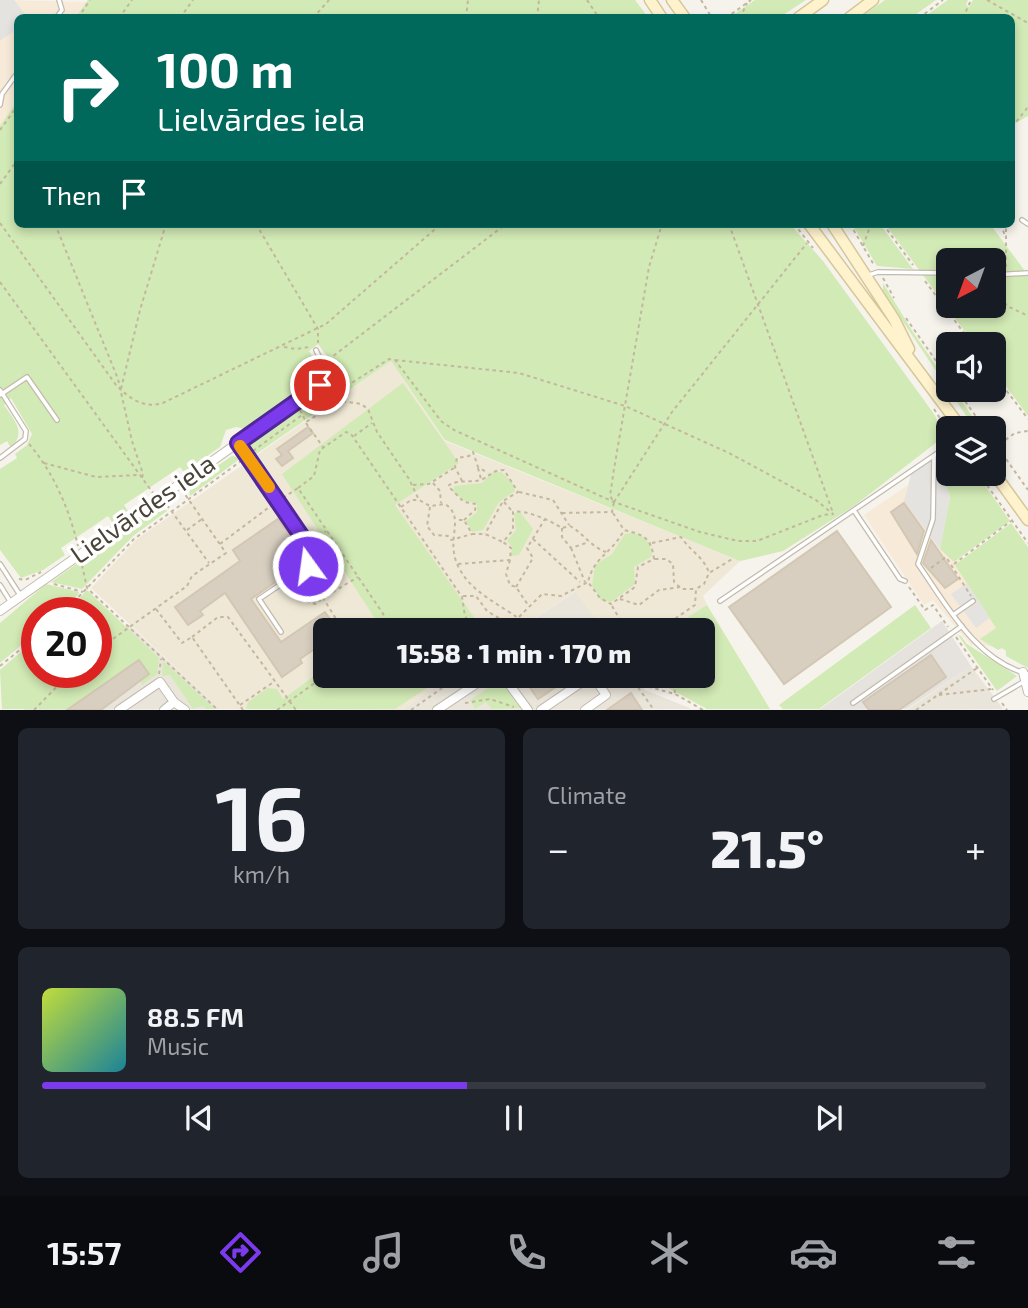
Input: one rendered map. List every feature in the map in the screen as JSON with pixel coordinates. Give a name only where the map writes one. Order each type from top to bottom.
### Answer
[{"type":"main road","points":[[803,14],[822,0]]},
{"type":"main road","points":[[854,14],[873,0]]},
{"type":"main road","points":[[812,228],[953,416]]},
{"type":"main road","points":[[835,228],[872,274],[916,364]]},
{"type":"main road","points":[[1004,486],[1028,520]]},
{"type":"street","name":"Lielvārdes iela","points":[[0,611],[320,385]]},
{"type":"street","points":[[1025,676],[1028,692]]},
{"type":"street","points":[[119,709],[160,682],[174,702],[185,709]]},
{"type":"street","points":[[438,709],[470,688]]},
{"type":"street","points":[[511,688],[524,709]]},
{"type":"street","points":[[541,709],[573,688]]},
{"type":"street","points":[[585,709],[606,695],[601,688]]},
{"type":"street","points":[[164,709],[174,702]]},
{"type":"lane","points":[[0,105],[1,92],[14,77]]},
{"type":"lane","points":[[1022,220],[1028,224]]},
{"type":"lane","points":[[872,274],[936,273]]},
{"type":"lane","points":[[1006,275],[1028,273]]},
{"type":"lane","points":[[316,350],[327,374],[320,385]]},
{"type":"lane","points":[[0,458],[24,439],[26,431],[1,393],[27,377],[57,420]]},
{"type":"lane","points":[[238,443],[307,544],[312,558],[308,566],[259,599],[281,632]]},
{"type":"lane","points":[[720,601],[934,456]]},
{"type":"lane","points":[[934,456],[933,519],[918,564],[962,626],[986,651],[1025,676],[996,697]]},
{"type":"lane","points":[[854,512],[900,579],[905,581]]},
{"type":"lane","points":[[0,564],[20,595]]},
{"type":"lane","points":[[0,585],[11,602]]},
{"type":"lane","points":[[953,614],[973,601]]},
{"type":"lane","points":[[853,703],[962,626]]},
{"type":"path","points":[[316,14],[328,0]]},
{"type":"path","points":[[732,14],[751,0]]},
{"type":"path","points":[[924,14],[943,0]]},
{"type":"path","points":[[987,0],[1012,14]]},
{"type":"path","points":[[742,14],[747,3]]},
{"type":"path","points":[[1015,123],[1028,107]]},
{"type":"path","points":[[0,130],[14,111]]},
{"type":"path","points":[[0,184],[14,165]]},
{"type":"path","points":[[0,223],[121,390],[139,403],[158,405],[318,328],[352,303],[436,228]]},
{"type":"path","points":[[57,228],[121,390],[132,441],[144,474],[141,477]]},
{"type":"path","points":[[121,390],[140,310],[165,228]]},
{"type":"path","points":[[258,228],[318,328],[320,336],[316,350],[283,346]]},
{"type":"path","points":[[324,363],[501,228]]},
{"type":"path","points":[[614,502],[610,496],[611,487],[649,267],[661,228]]},
{"type":"path","points":[[730,228],[839,522]]},
{"type":"path","points":[[797,228],[816,251]]},
{"type":"path","points":[[852,228],[863,247],[872,274],[897,304]]},
{"type":"path","points":[[863,247],[869,228]]},
{"type":"path","points":[[886,228],[963,332]]},
{"type":"path","points":[[1002,228],[1005,238]]},
{"type":"path","points":[[1005,248],[1006,228]]},
{"type":"path","points":[[654,559],[652,543],[646,535],[624,530],[612,512],[614,502],[664,423],[807,243]]},
{"type":"path","points":[[0,282],[141,477],[172,511],[209,564]]},
{"type":"path","points":[[1006,302],[1028,316]]},
{"type":"path","points":[[903,313],[936,361]]},
{"type":"path","points":[[306,396],[333,395],[389,359],[519,373],[625,406],[664,423],[729,453],[816,500],[834,514]]},
{"type":"path","points":[[395,360],[440,421],[454,430],[614,502],[700,532],[738,541],[757,541],[823,515],[834,514]]},
{"type":"path","points":[[1006,389],[1028,419]]},
{"type":"path","points":[[306,422],[329,406],[351,401],[368,409],[372,423],[419,500]]},
{"type":"path","points":[[297,403],[323,448]]},
{"type":"path","points":[[933,409],[938,416]]},
{"type":"path","points":[[79,597],[134,539],[302,415]]},
{"type":"path","points":[[353,437],[372,423]]},
{"type":"path","points":[[1006,440],[1015,433],[1028,431]]},
{"type":"path","points":[[220,544],[314,476],[320,450],[346,432],[353,437],[462,597],[466,618]]},
{"type":"path","points":[[24,439],[44,463],[62,497],[88,588],[218,709]]},
{"type":"path","points":[[462,481],[455,467],[457,458],[469,456],[473,452],[481,480]]},
{"type":"path","points":[[1006,460],[1028,490]]},
{"type":"path","points":[[44,463],[96,477],[141,477]]},
{"type":"path","points":[[411,485],[433,482],[455,467]]},
{"type":"path","points":[[478,467],[489,474]]},
{"type":"path","points":[[450,492],[448,486],[452,482],[481,480],[489,474],[504,470],[518,492]]},
{"type":"path","points":[[433,482],[440,491],[441,504]]},
{"type":"path","points":[[112,639],[187,586],[192,576],[226,553],[178,485]]},
{"type":"path","points":[[987,486],[1028,543]]},
{"type":"path","points":[[298,488],[386,618]]},
{"type":"path","points":[[440,491],[450,492],[464,502],[476,504],[475,510],[464,520],[458,520]]},
{"type":"path","points":[[485,534],[503,501],[518,492],[553,500],[570,526],[579,531],[587,543],[608,553]]},
{"type":"path","points":[[401,507],[411,500],[419,500],[430,506],[441,504],[452,508],[458,520],[452,540],[457,564],[475,588],[518,618],[542,594],[561,596],[585,583],[591,567],[615,548],[624,530]]},
{"type":"path","points":[[503,501],[513,512],[513,530],[503,542]]},
{"type":"path","points":[[430,506],[427,526],[434,535],[448,536],[452,540]]},
{"type":"path","points":[[513,512],[518,510],[546,517],[562,528],[570,526]]},
{"type":"path","points":[[562,513],[612,512]]},
{"type":"path","points":[[516,587],[533,558],[527,548],[546,517]]},
{"type":"path","points":[[186,531],[202,519]]},
{"type":"path","points":[[464,520],[472,534]]},
{"type":"path","points":[[953,565],[1012,521]]},
{"type":"path","points":[[562,528],[562,537],[570,548],[585,583]]},
{"type":"path","points":[[307,544],[327,531]]},
{"type":"path","points":[[452,540],[472,534],[485,534],[511,548],[506,574],[510,585],[516,587],[529,606]]},
{"type":"path","points":[[652,543],[681,537],[692,554],[705,562],[709,573]]},
{"type":"path","points":[[532,538],[600,598],[611,604],[618,618]]},
{"type":"path","points":[[570,548],[587,543]]},
{"type":"path","points":[[925,573],[946,557],[973,601]]},
{"type":"path","points":[[619,598],[639,605],[659,590],[680,587],[696,589],[704,584],[709,573],[734,558]]},
{"type":"path","points":[[611,604],[638,583],[638,567],[654,559],[666,559],[673,564],[674,582],[680,587]]},
{"type":"path","points":[[457,564],[510,560]]},
{"type":"path","points":[[288,580],[301,599],[315,604],[358,577]]},
{"type":"path","points":[[905,581],[925,610],[933,605],[1007,709]]},
{"type":"path","points":[[676,618],[695,605],[696,589]]},
{"type":"path","points":[[462,597],[472,594],[487,611],[500,618]]},
{"type":"path","points":[[323,598],[336,618]]},
{"type":"path","points":[[156,608],[182,643],[218,617],[228,617],[296,709]]},
{"type":"path","points":[[192,637],[243,709]]},
{"type":"path","points":[[0,666],[21,649]]},
{"type":"path","points":[[159,676],[162,658]]},
{"type":"path","points":[[916,709],[978,667]]},
{"type":"path","points":[[240,705],[275,680]]},
{"type":"path","points":[[277,709],[313,684]]},
{"type":"path","points":[[937,695],[1011,687]]},
{"type":"path","points":[[34,709],[55,688]]},
{"type":"path","points":[[411,709],[442,688]]},
{"type":"path","points":[[638,688],[654,709]]},
{"type":"path","points":[[651,688],[675,694],[702,709]]},
{"type":"path","points":[[674,688],[675,694]]},
{"type":"path","points":[[463,703],[490,699],[524,709]]},
{"type":"path","points":[[694,709],[696,705]]},
{"type":"shaded area","points":[[0,0],[87,2],[78,14],[14,14],[14,105],[0,126]]},
{"type":"shaded area","points":[[0,0],[14,0],[25,14],[14,14],[14,31],[0,41]]},
{"type":"shaded area","points":[[391,361],[445,441],[740,561],[703,596],[707,605],[686,618],[595,618],[575,591],[536,618],[313,618],[313,688],[433,688],[402,710],[220,709],[112,608],[112,597],[101,597],[91,588],[137,539]]},
{"type":"shaded area","points":[[934,456],[936,486],[946,486],[950,497],[940,549],[904,501],[912,471]]},
{"type":"shaded area","points":[[936,466],[936,486],[941,486],[954,552],[1017,649],[971,645],[933,600],[924,605],[864,515]]},
{"type":"shaded area","points":[[967,583],[990,618],[976,628],[951,594]]},
{"type":"shaded area","points":[[576,591],[595,618],[536,618]]},
{"type":"shaded area","points":[[942,621],[971,666],[907,709],[819,710]]},
{"type":"shaded area","points":[[128,624],[220,709],[23,710],[65,688],[112,688],[112,636]]},
{"type":"shaded area","points":[[971,666],[1003,709],[907,710]]},
{"type":"shaded area","points":[[433,688],[644,688],[692,709],[402,710]]},
{"type":"green space","points":[[88,0],[635,0],[646,14],[78,14]]},
{"type":"green space","points":[[755,0],[806,0],[785,14],[734,14]]},
{"type":"green space","points":[[885,0],[936,0],[916,14],[865,14]]},
{"type":"green space","points":[[948,0],[968,0],[966,5],[969,7],[973,0],[1028,0],[1028,116],[1015,123],[1015,14],[928,14]]},
{"type":"green space","points":[[14,105],[14,228],[794,228],[823,261],[936,418],[936,443],[854,506],[783,551],[740,561],[445,440],[391,361],[249,459],[250,443],[333,384],[335,367],[318,344],[309,351],[317,365],[315,380],[245,429],[236,427],[226,430],[220,447],[184,472],[180,467],[124,505],[128,511],[112,522],[108,516],[61,548],[65,555],[43,570],[21,578],[0,550],[0,469],[17,458],[15,454],[27,445],[32,434],[11,398],[4,405],[15,421],[18,437],[11,448],[7,441],[0,445],[0,126]]},
{"type":"green space","points":[[854,228],[883,228],[913,269],[877,266]]},
{"type":"green space","points":[[888,228],[993,228],[1028,275],[1028,416],[1006,386],[1006,332],[965,332],[955,318],[1006,318],[1006,248],[936,248],[936,293]]},
{"type":"green space","points":[[883,283],[936,366],[936,371],[883,292]]},
{"type":"green space","points":[[403,383],[459,463],[395,505],[475,618],[375,618],[282,474]]},
{"type":"green space","points":[[957,402],[962,402],[972,416],[966,416]]},
{"type":"green space","points":[[232,456],[241,458],[190,496],[188,486]]},
{"type":"green space","points":[[493,472],[501,472],[512,482],[515,491],[499,502],[483,530],[472,532],[466,521],[477,512],[477,503],[465,501],[453,492],[454,486],[482,483]]},
{"type":"green space","points":[[946,486],[985,486],[1010,521],[954,562],[940,549],[950,497]]},
{"type":"green space","points":[[158,506],[167,511],[133,536],[82,589],[51,582]]},
{"type":"green space","points":[[520,512],[533,529],[519,555],[511,556],[512,547],[507,541],[516,530],[514,513]]},
{"type":"green space","points":[[1011,523],[1028,547],[1028,668],[1006,656],[1006,651],[1002,648],[998,650],[980,639],[996,628],[955,565]]},
{"type":"green space","points":[[632,533],[646,540],[652,556],[634,567],[635,584],[611,602],[601,600],[592,586],[595,565],[612,554],[625,534]]},
{"type":"green space","points":[[46,584],[79,592],[76,597],[31,597]]},
{"type":"green space","points":[[87,590],[94,597],[80,597]]},
{"type":"green space","points":[[21,605],[21,645],[0,663],[0,623]]},
{"type":"green space","points":[[707,605],[715,618],[686,618]]},
{"type":"green space","points":[[915,605],[931,628],[819,709],[783,709],[779,705]]},
{"type":"green space","points":[[112,614],[159,658],[157,674],[142,685],[141,682],[149,674],[139,660],[112,678]]},
{"type":"green space","points":[[715,618],[770,709],[707,709],[668,688],[715,688]]},
{"type":"green space","points":[[958,635],[967,644],[1017,676],[997,691]]},
{"type":"green space","points":[[21,652],[21,688],[98,688],[67,709],[2,709],[0,670]]},
{"type":"green space","points":[[163,661],[215,709],[206,709],[203,706],[193,709],[170,675],[162,676]]},
{"type":"green space","points":[[313,677],[313,688],[427,688],[395,709],[246,709],[248,702],[268,688],[277,689],[283,699]]},
{"type":"green space","points":[[488,688],[506,688],[520,708],[492,709],[486,702],[475,709],[470,700]]},
{"type":"building","points":[[308,427],[313,433],[288,451],[293,458],[282,466],[276,459],[282,455],[277,449]]},
{"type":"building","points":[[904,503],[924,531],[917,554],[891,512]]},
{"type":"building","points":[[278,519],[305,557],[304,562],[251,599],[281,642],[313,620],[313,650],[300,659],[302,663],[282,677],[225,593],[200,611],[203,615],[188,625],[175,607],[240,561],[233,550]]},
{"type":"building","points":[[837,531],[891,607],[784,684],[729,607]]},
{"type":"building","points":[[931,540],[958,579],[945,588],[923,563]]},
{"type":"building","points":[[325,612],[329,618],[316,618]]},
{"type":"building","points":[[931,655],[946,677],[899,710],[869,710],[863,702]]},
{"type":"building","points":[[139,660],[149,674],[101,710],[67,710],[99,688],[112,688],[112,679]]},
{"type":"building","points":[[530,688],[554,688],[538,699]]},
{"type":"building","points":[[631,693],[642,710],[607,710]]},
{"type":"slow traffic","points":[[240,446],[269,487]]},
{"type":"route","points":[[308,566],[312,558],[311,550],[238,443],[320,385]]}]
